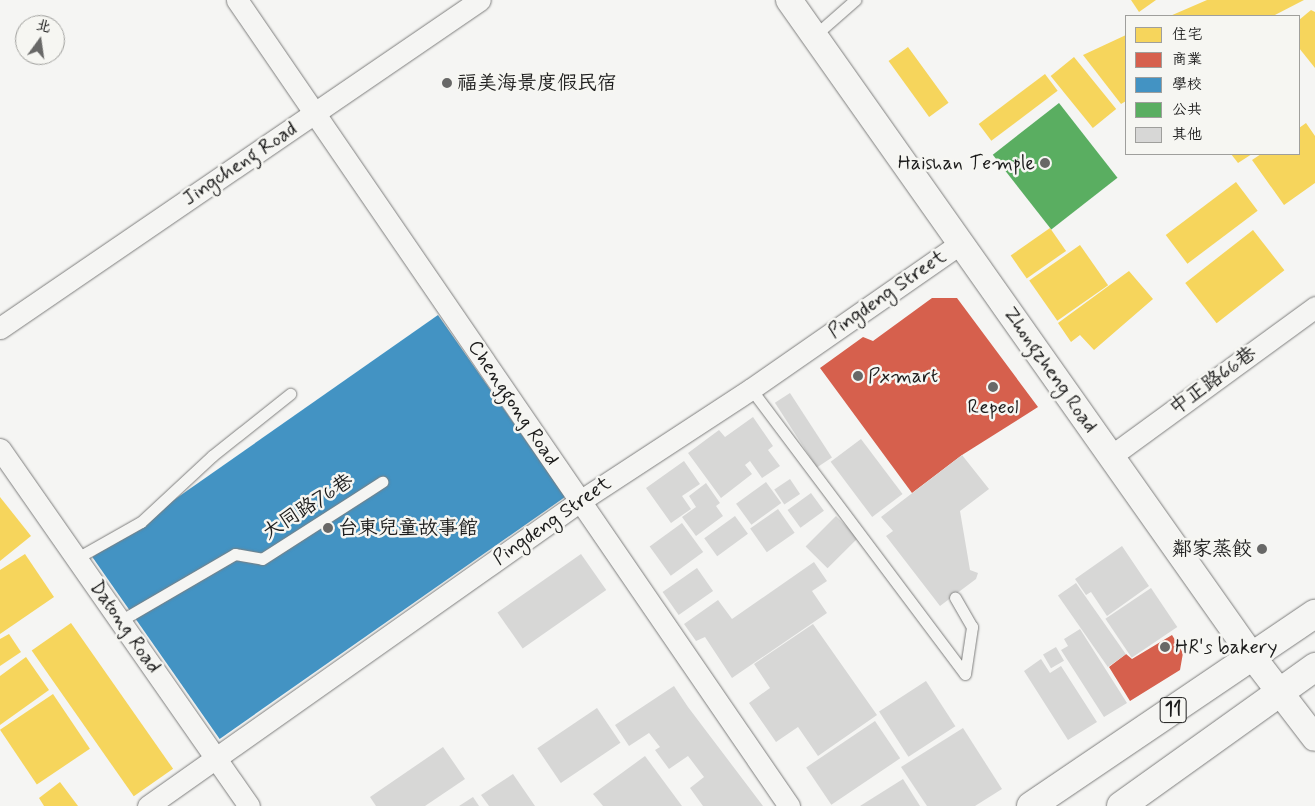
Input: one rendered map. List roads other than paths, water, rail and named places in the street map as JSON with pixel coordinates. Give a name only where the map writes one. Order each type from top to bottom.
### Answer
[{"type":"main road","name":"11","points":[[1031,806],[1315,614]]},
{"type":"main road","name":"11","points":[[1121,806],[1315,667]]},
{"type":"street","name":"Chenggong Road","points":[[236,0],[315,112],[789,806]]},
{"type":"street","name":"Jingcheng Road","points":[[0,328],[480,0]]},
{"type":"street","name":"Zhongzheng Road","points":[[789,0],[1278,693],[1315,738]]},
{"type":"street","name":"Pingdeng Street","points":[[148,806],[580,501],[751,389],[960,243]]},
{"type":"street","name":"中正路66巷","points":[[1110,456],[1315,307]]},
{"type":"street","name":"Datong Road","points":[[0,449],[249,806]]},
{"type":"lane","points":[[814,36],[855,0]]},
{"type":"lane","points":[[751,389],[965,674],[972,627],[955,598]]},
{"type":"lane","points":[[77,558],[141,522],[212,456],[290,394]]},
{"type":"lane","name":"大同路76巷","points":[[120,621],[235,554],[262,559],[382,482]]},
{"type":"place","name":"福美海景度假民宿","points":[[447,83]]},
{"type":"place","name":"Haishan Temple","points":[[1045,163]]},
{"type":"place","name":"Pxmart","points":[[858,376]]},
{"type":"place","name":"Repeol","points":[[993,387]]},
{"type":"place","name":"台東兒童故事館","points":[[328,528]]},
{"type":"place","name":"鄰家蒸餃","points":[[1262,549]]},
{"type":"place","name":"HR's bakery","points":[[1165,647]]}]
